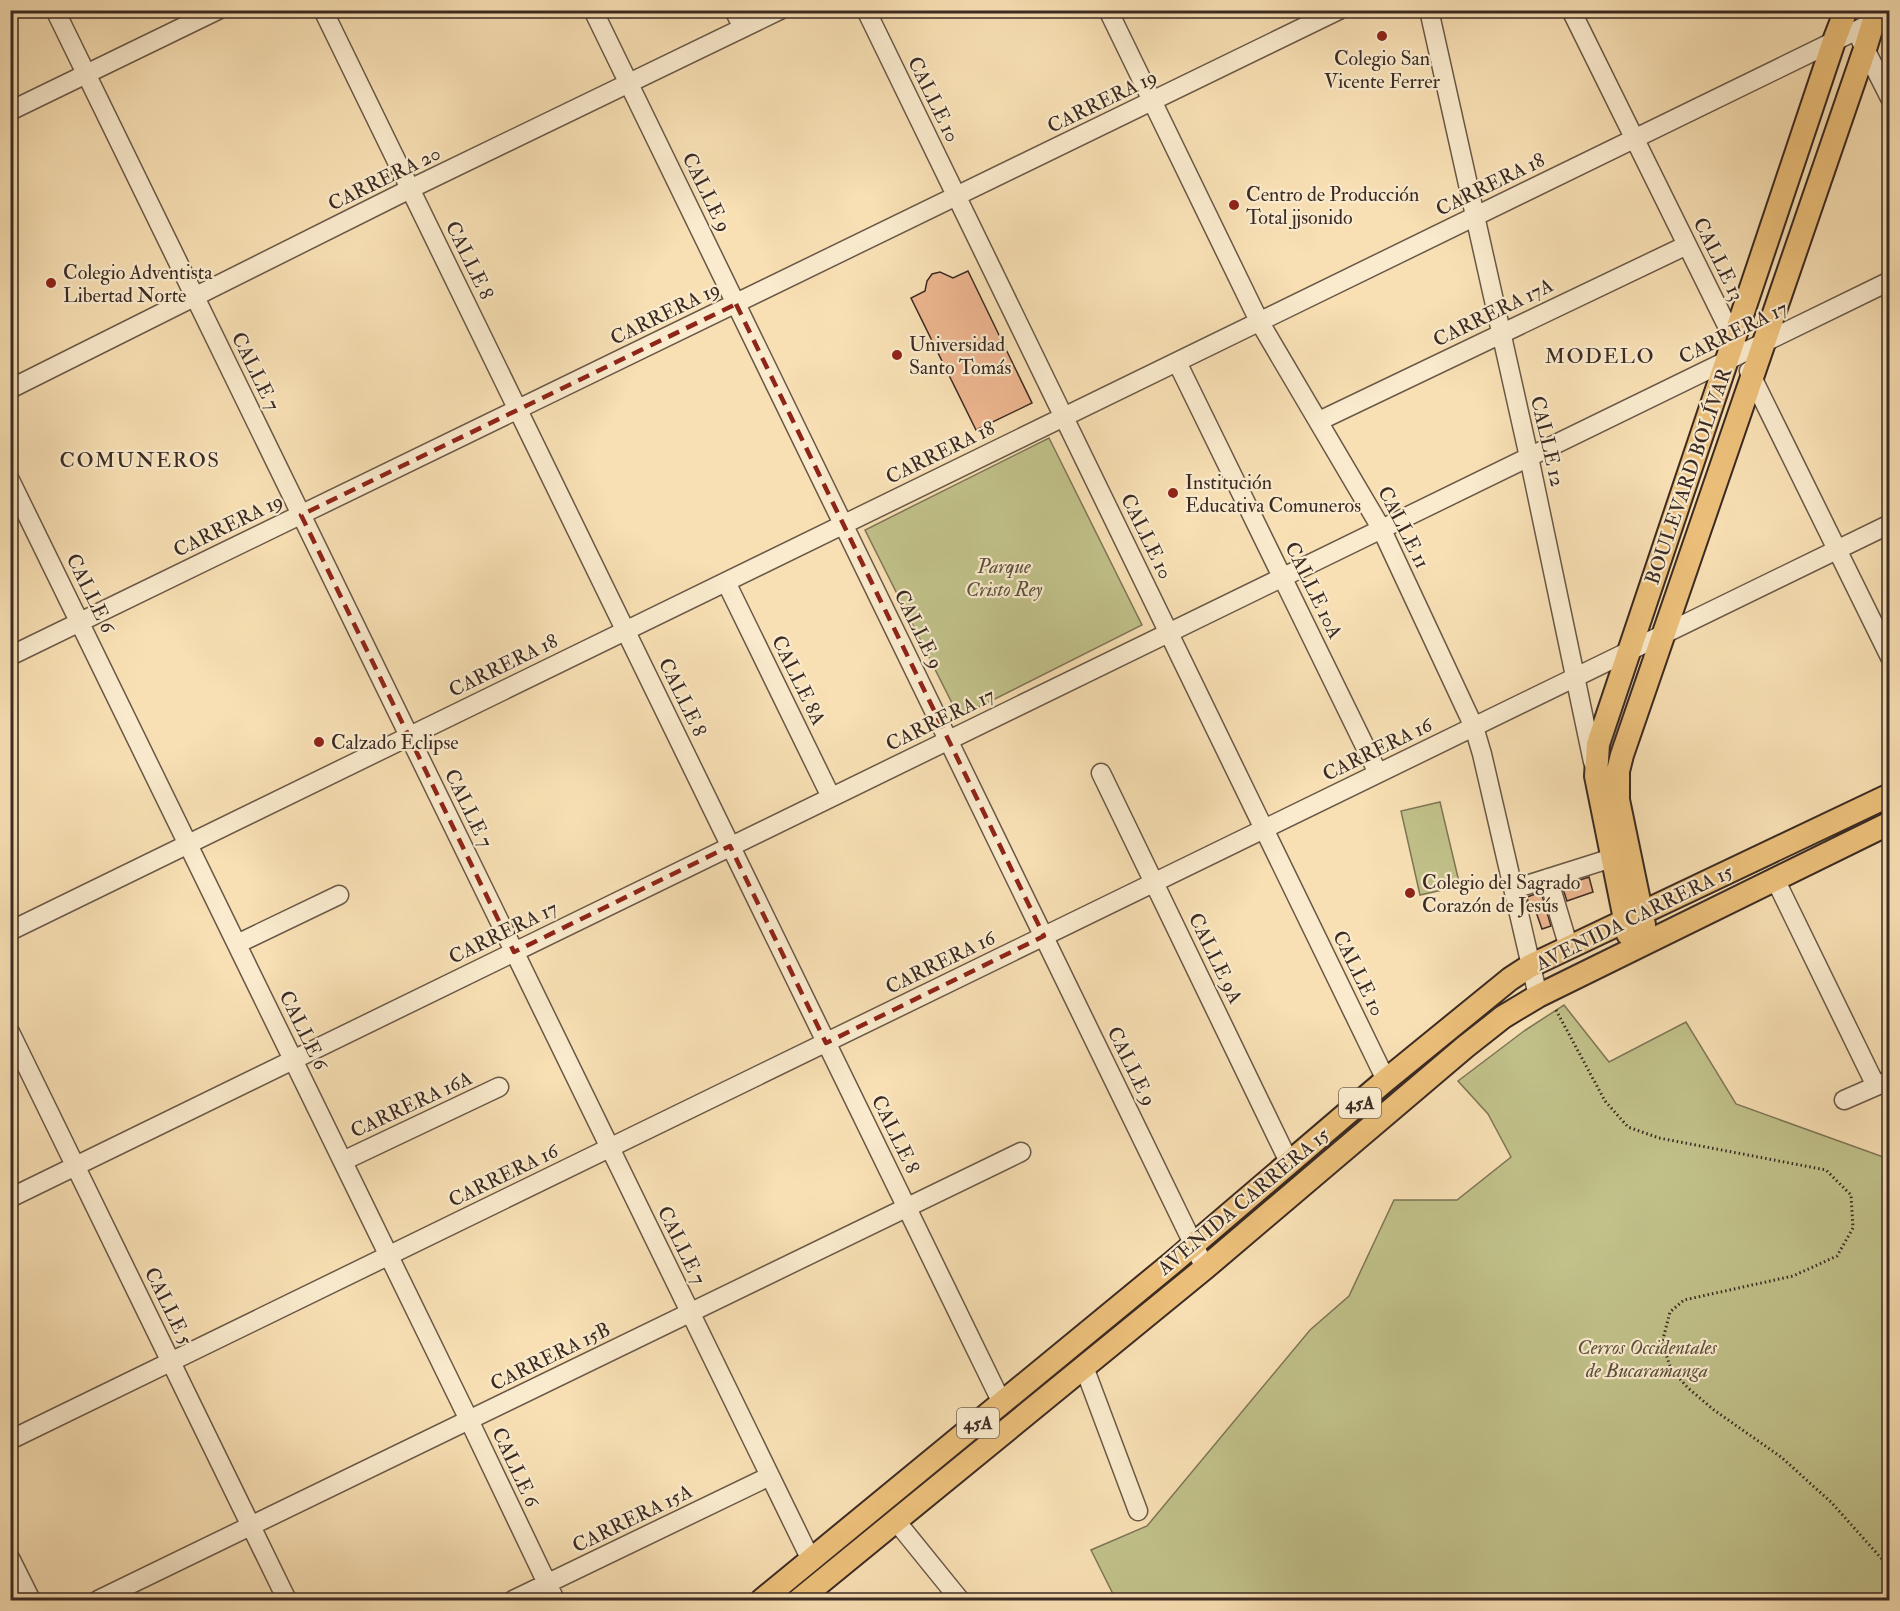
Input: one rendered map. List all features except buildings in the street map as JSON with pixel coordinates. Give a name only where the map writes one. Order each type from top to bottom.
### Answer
[{"type":"main road","name":"BOULEVARD BOLÍVAR","points":[[1633,917],[1612,858],[1596,776],[1600,736],[1734,352],[1834,41],[1868,23]]},
{"type":"main road","name":"BOULEVARD BOLÍVAR","points":[[1633,917],[1618,800],[1618,771],[1752,378],[1868,23]]},
{"type":"main road","name":"AVENIDA CARRERA 15","points":[[762,1600],[1194,1245],[1386,1080],[1510,979],[1530,966],[1890,795]]},
{"type":"main road","name":"AVENIDA CARRERA 15","points":[[799,1600],[1205,1268],[1503,1017],[1543,994],[1890,823]]},
{"type":"main road","points":[[1633,917],[1639,946]]},
{"type":"street","name":"CALLE 7","points":[[55,10],[811,1560]]},
{"type":"street","points":[[10,111],[218,10]]},
{"type":"street","name":"CALLE 8","points":[[323,10],[1002,1403]]},
{"type":"street","name":"CALLE 9","points":[[593,10],[1205,1268]]},
{"type":"street","points":[[734,10],[743,28]]},
{"type":"street","name":"CARRERA 20","points":[[10,389],[410,189],[780,10]]},
{"type":"street","name":"CALLE 10","points":[[866,10],[1386,1080]]},
{"type":"street","name":"CALLE 11","points":[[1108,10],[1259,321],[1382,528],[1474,727],[1514,889],[1530,966],[1543,994]]},
{"type":"street","name":"CARRERA 19","points":[[10,656],[1339,10]]},
{"type":"street","name":"CALLE 12","points":[[1429,10],[1529,457],[1596,776]]},
{"type":"street","name":"CALLE 13","points":[[1571,10],[1687,245],[1734,352],[1752,378],[1890,657]]},
{"type":"street","points":[[1868,23],[1890,98]]},
{"type":"street","name":"CARRERA 18","points":[[10,931],[1834,41]]},
{"type":"street","name":"CARRERA 17A","points":[[1319,421],[1687,245]]},
{"type":"street","name":"CARRERA 17","points":[[10,1198],[1529,457],[1734,352],[1764,342],[1890,281]]},
{"type":"street","name":"CALLE 10A","points":[[1177,362],[1378,773]]},
{"type":"street","name":"CALLE 6","points":[[10,480],[551,1592]]},
{"type":"street","name":"CARRERA 16","points":[[10,1440],[1890,524]]},
{"type":"street","name":"CALLE 8A","points":[[726,582],[831,797]]},
{"type":"street","name":"CALLE 9A","points":[[1101,773],[1289,1162]]},
{"type":"street","points":[[1514,889],[1612,858]]},
{"type":"street","points":[[1548,878],[1569,948]]},
{"type":"street","points":[[1775,879],[1883,1083],[1844,1100]]},
{"type":"street","points":[[237,944],[339,895]]},
{"type":"street","name":"CALLE 5","points":[[10,1032],[16,1059],[76,1166],[287,1600]]},
{"type":"street","name":"CARRERA 16A","points":[[343,1161],[499,1088]]},
{"type":"street","name":"CARRERA 15B","points":[[98,1600],[1021,1152]]},
{"type":"street","points":[[1084,1367],[1138,1511]]},
{"type":"street","name":"CARRERA 15A","points":[[513,1600],[551,1592],[770,1476]]},
{"type":"street","points":[[896,1521],[960,1600]]},
{"type":"street","points":[[10,1558],[31,1600]]},
{"type":"path","points":[[1543,994],[1562,1022],[1605,1101],[1628,1127],[1659,1138],[1826,1170],[1851,1195],[1853,1228],[1837,1256],[1793,1276],[1684,1300],[1670,1312],[1662,1343],[1671,1369],[1688,1388],[1714,1410],[1781,1457],[1831,1502],[1890,1568]]},
{"type":"highlighted area","points":[[736,304],[1044,936],[826,1043],[730,846],[514,952],[301,515]]},
{"type":"green space","name":"Parque Cristo Rey","points":[[1049,438],[1142,625],[959,717],[865,530]]},
{"type":"green space","points":[[1440,802],[1460,886],[1420,895],[1401,811]]},
{"type":"green space","name":"Cerros Occidentales de Bucaramanga","points":[[1564,1005],[1609,1062],[1686,1022],[1736,1104],[1889,1159],[1889,1600],[1116,1600],[1091,1550],[1147,1526],[1310,1330],[1349,1296],[1394,1200],[1457,1200],[1511,1157],[1488,1114],[1458,1081],[1524,1031]]},
{"type":"place","name":"Colegio San Vicente Ferrer","points":[[1382,36]]},
{"type":"place","name":"Centro de Producción Total jjsonido","points":[[1234,205]]},
{"type":"place","name":"Colegio Adventista Libertad Norte","points":[[51,283]]},
{"type":"place","name":"Universidad Santo Tomás","points":[[897,355]]},
{"type":"place","name":"Institución Educativa Comuneros","points":[[1173,493]]},
{"type":"place","name":"Calzado Eclipse","points":[[319,742]]},
{"type":"place","name":"Colegio del Sagrado Corazón de Jesús","points":[[1410,893]]},
{"type":"district","name":"MODELO","points":[[1600,356]]},
{"type":"district","name":"COMUNEROS","points":[[140,460]]}]
